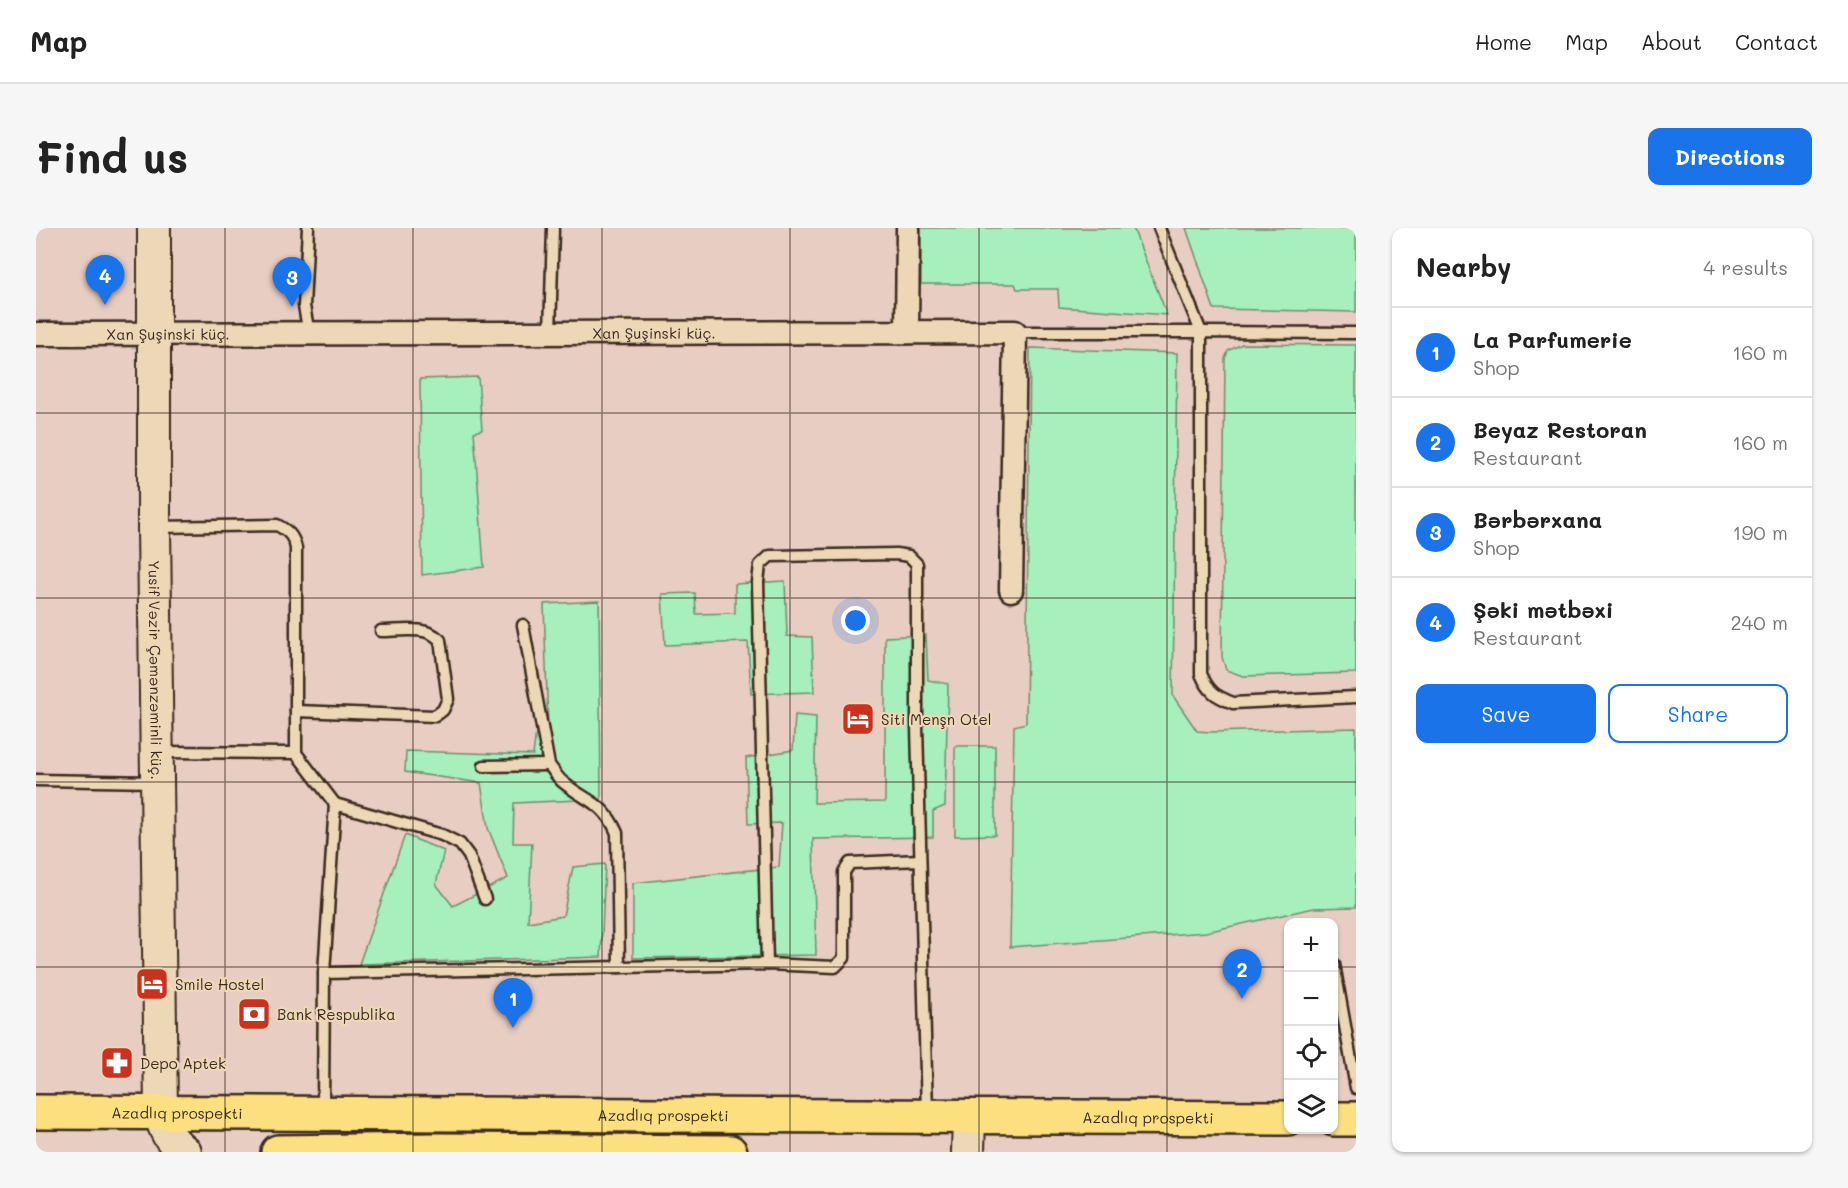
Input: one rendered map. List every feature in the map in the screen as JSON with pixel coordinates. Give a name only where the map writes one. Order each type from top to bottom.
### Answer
[{"type":"main road","name":"Yusif Vəzir Çəmənzəminli küç.","points":[[154,228],[154,527],[161,1112],[166,1131],[172,1141],[185,1152]]},
{"type":"main road","name":"Azadlıq prospekti","points":[[36,1112],[1284,1118]]},
{"type":"main road","points":[[633,1116],[642,1124],[644,1133],[640,1144],[633,1151]]},
{"type":"main road","points":[[968,1152],[969,1118]]},
{"type":"main road","points":[[1338,1119],[1356,1119]]},
{"type":"main road","points":[[278,1152],[730,1152]]},
{"type":"street","points":[[907,332],[908,228]]},
{"type":"street","name":"Xan Şuşinski küç.","points":[[36,334],[1015,332]]},
{"type":"street","points":[[1011,590],[1015,332]]},
{"type":"lane","points":[[308,228],[304,306],[309,334]]},
{"type":"lane","points":[[550,334],[553,228]]},
{"type":"lane","points":[[1159,228],[1201,332],[1201,674],[1207,688],[1218,697],[1233,703],[1356,698]]},
{"type":"lane","points":[[1015,332],[1356,333]]},
{"type":"lane","points":[[154,527],[277,525],[287,530],[293,537],[296,548],[296,753],[335,804],[442,835],[460,844],[469,856],[485,899]]},
{"type":"lane","points":[[766,964],[758,582],[760,565],[770,556],[896,554],[909,556],[917,564],[917,726],[927,1116]]},
{"type":"lane","points":[[523,625],[549,765],[563,783],[600,807],[611,818],[616,833],[619,967]]},
{"type":"lane","points":[[296,711],[435,716],[443,710],[448,699],[440,640],[434,633],[420,630],[381,631]]},
{"type":"lane","points":[[36,780],[296,753]]},
{"type":"lane","points":[[484,766],[549,765]]},
{"type":"lane","points":[[323,1112],[324,972],[335,804]]},
{"type":"lane","points":[[324,972],[766,964],[835,967],[844,958],[844,872],[850,863],[921,860]]},
{"type":"lane","points":[[1335,972],[1356,1088]]},
{"type":"green space","points":[[921,228],[1133,228],[1167,315],[1059,307],[1058,289],[1017,289],[1015,284],[921,284]]},
{"type":"green space","points":[[1186,228],[1356,228],[1356,312],[1214,309]]},
{"type":"green space","points":[[1242,344],[1356,345],[1356,673],[1243,676],[1226,670],[1222,657],[1225,359],[1228,351]]},
{"type":"green space","points":[[1030,348],[1177,353],[1173,696],[1197,731],[1356,728],[1356,907],[1314,908],[1206,932],[1010,947],[1014,726],[1026,723]]},
{"type":"green space","points":[[478,377],[482,430],[474,432],[484,567],[422,575],[420,379]]},
{"type":"green space","points":[[785,581],[787,636],[812,637],[814,692],[751,694],[748,642],[665,645],[662,594],[695,593],[696,614],[735,613],[735,584]]},
{"type":"green space","points":[[599,601],[601,799],[514,803],[513,843],[532,843],[528,922],[563,916],[573,867],[605,864],[601,957],[359,964],[405,835],[444,851],[436,884],[453,906],[508,878],[488,828],[481,783],[405,772],[406,751],[533,755],[536,731],[548,727],[544,604]]},
{"type":"green space","points":[[926,635],[928,680],[948,684],[945,806],[933,811],[933,837],[813,839],[816,955],[633,958],[633,883],[779,867],[782,823],[748,824],[746,758],[793,750],[795,715],[816,717],[814,803],[885,802],[885,637]]},
{"type":"green space","points":[[955,746],[995,746],[995,835],[955,836]]},
{"type":"place","name":"Şəki mətbəxi","points":[[105,305]]},
{"type":"place","name":"Bərbərxana","points":[[292,307]]},
{"type":"place","name":"Siti Menşn Otel","points":[[858,719]]},
{"type":"place","name":"Smile Hostel","points":[[152,984]]},
{"type":"place","name":"Beyaz Restoran","points":[[1242,999]]},
{"type":"place","name":"Bank Respublika","points":[[254,1014]]},
{"type":"place","name":"La Parfumerie","points":[[513,1028]]},
{"type":"place","name":"Depo Aptek","points":[[117,1063]]}]
